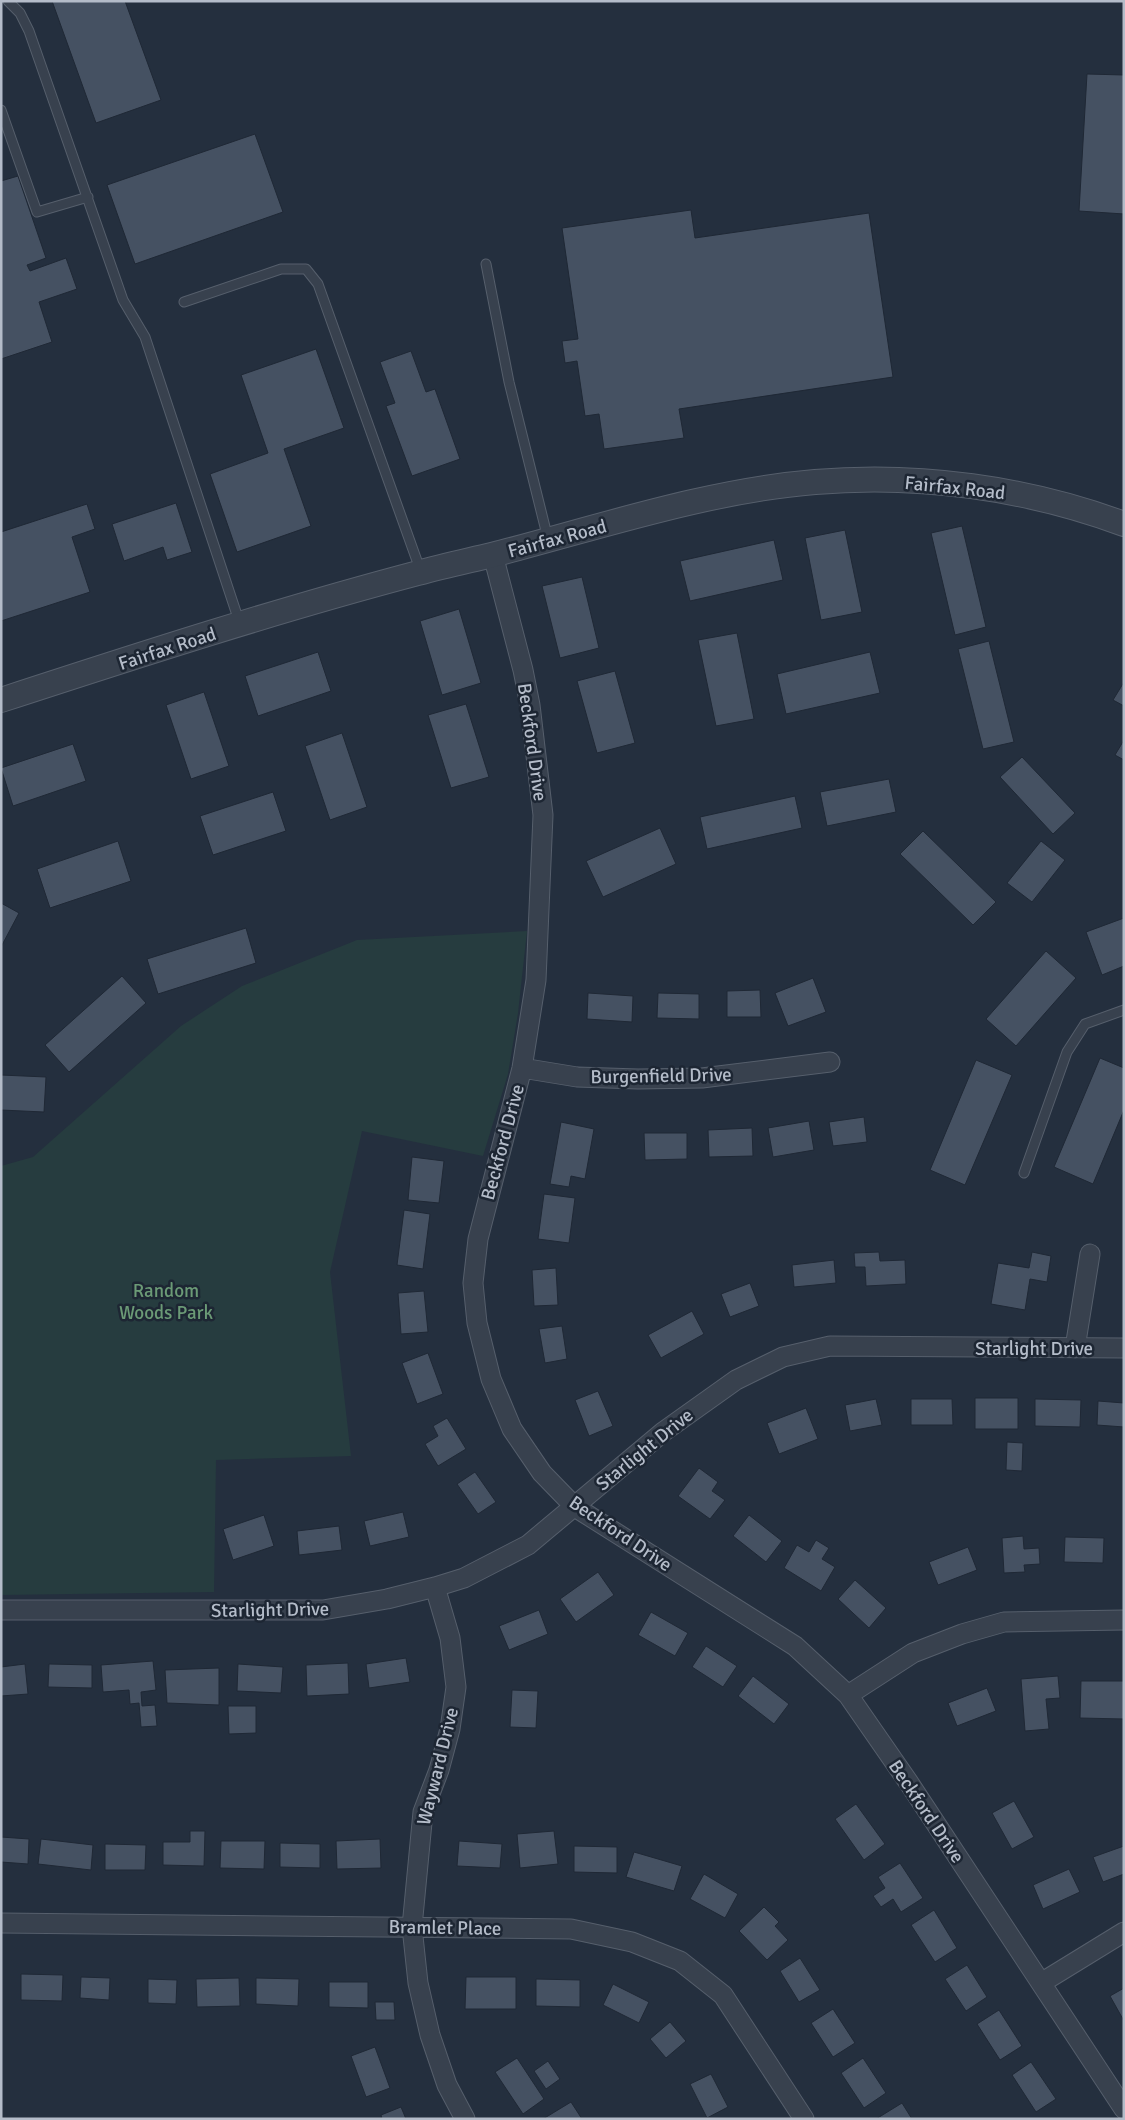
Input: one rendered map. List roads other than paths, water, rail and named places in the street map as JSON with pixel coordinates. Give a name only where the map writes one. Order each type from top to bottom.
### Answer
[{"type":"street","name":"Fairfax Road","points":[[1,700],[240,624],[421,572],[732,495],[775,487],[843,480],[924,481],[966,486],[1066,505],[1124,524]]},
{"type":"street","name":"Beckford Drive","points":[[493,555],[528,696],[537,754],[542,807],[536,980],[522,1068],[478,1239],[473,1283],[477,1323],[491,1379],[512,1429],[542,1472],[575,1507],[795,1646],[848,1695],[1124,2109]]},
{"type":"street","name":"Burgenfield Drive","points":[[522,1068],[576,1077],[638,1079],[702,1078],[830,1062]]},
{"type":"street","points":[[1075,1348],[1090,1254]]},
{"type":"street","name":"Starlight Drive","points":[[1,1610],[323,1610],[387,1599],[464,1578],[528,1545],[663,1432],[701,1403],[736,1380],[783,1357],[830,1346],[1124,1348]]},
{"type":"street","name":"Wayward Drive","points":[[435,1587],[450,1638],[456,1687],[450,1729],[439,1770],[423,1812],[412,1927],[418,1983],[430,2035],[447,2085],[465,2119]]},
{"type":"street","points":[[848,1695],[914,1653],[962,1634],[1004,1622],[1124,1620]]},
{"type":"street","name":"Bramlet Place","points":[[1,1923],[571,1929],[632,1942],[680,1961],[723,1994],[804,2119]]},
{"type":"street","points":[[1041,1983],[1124,1932]]},
{"type":"lane","points":[[8,1],[20,12],[29,31],[123,300],[144,337],[240,624]]},
{"type":"lane","points":[[1,110],[36,212],[88,197]]},
{"type":"lane","points":[[486,264],[509,382],[548,540]]},
{"type":"lane","points":[[184,302],[281,269],[306,269],[318,284],[421,572]]},
{"type":"lane","points":[[1024,1173],[1067,1052],[1085,1024],[1124,1010]]},
{"type":"park label","name":"Random Woods Park","points":[[166,1301]]}]
